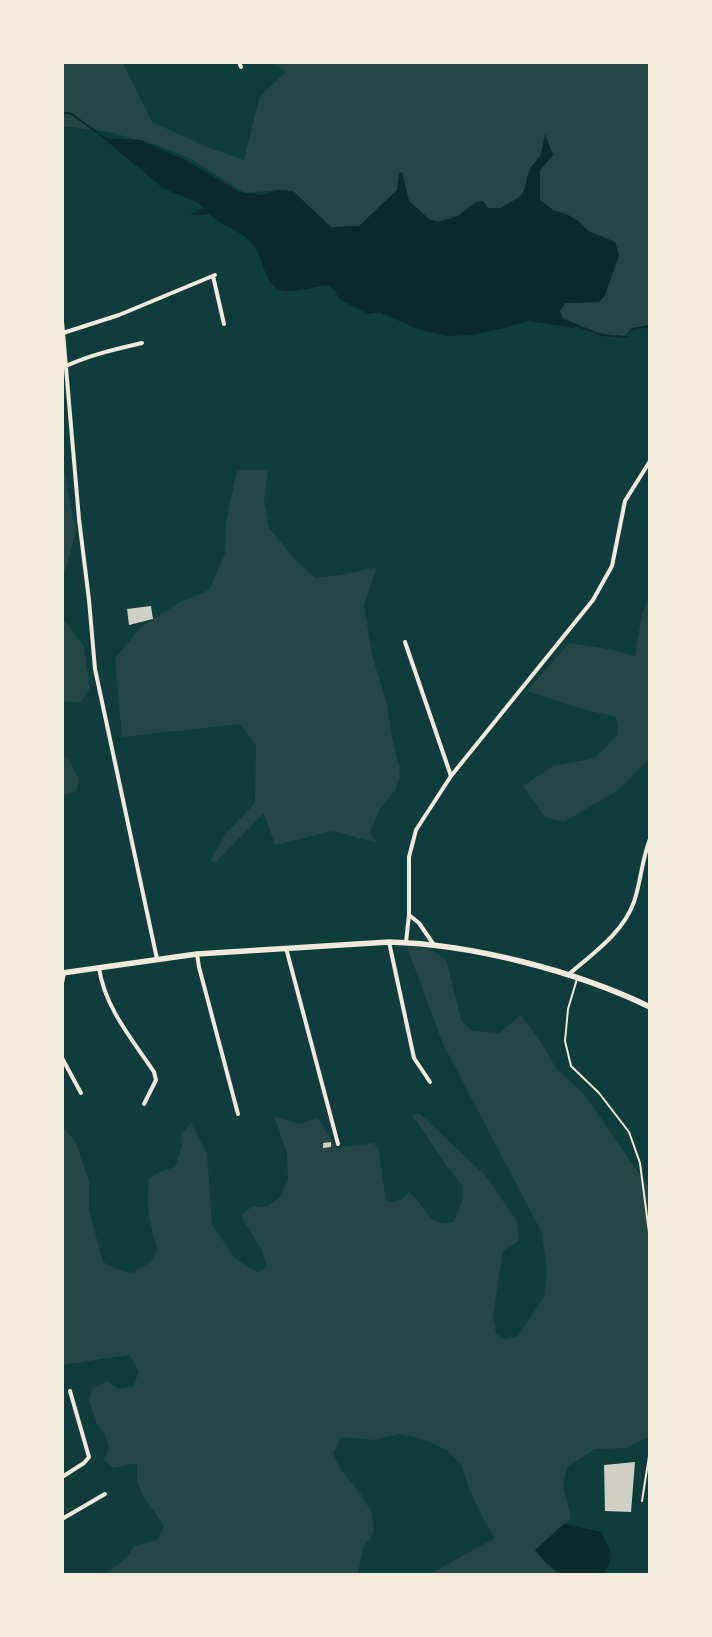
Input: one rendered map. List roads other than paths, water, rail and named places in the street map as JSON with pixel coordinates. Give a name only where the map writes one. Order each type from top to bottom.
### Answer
[{"type":"main road","points":[[63,973],[197,954],[406,942],[488,954],[621,993],[650,1007]]},
{"type":"street","points":[[63,333],[119,315],[214,275],[224,324]]},
{"type":"street","points":[[62,321],[79,518],[90,600],[95,669],[157,959]]},
{"type":"street","points":[[66,366],[109,350],[142,343]]},
{"type":"street","points":[[406,942],[409,915],[409,857],[416,830],[451,776],[594,600],[612,566],[625,501],[650,461]]},
{"type":"street","points":[[405,642],[451,776]]},
{"type":"street","points":[[567,976],[607,941],[626,918],[636,894],[650,838]]},
{"type":"street","points":[[409,915],[419,923],[434,945]]},
{"type":"street","points":[[389,942],[414,1058],[430,1082]]},
{"type":"street","points":[[286,948],[338,1144]]},
{"type":"street","points":[[197,954],[198,967],[238,1114]]},
{"type":"street","points":[[99,968],[101,982],[107,999],[121,1024],[154,1072],[156,1080],[144,1104]]},
{"type":"street","points":[[62,983],[63,973]]},
{"type":"street","points":[[62,1058],[80,1093]]},
{"type":"street","points":[[62,1477],[84,1463],[89,1457],[70,1390]]},
{"type":"street","points":[[62,1519],[105,1494]]},
{"type":"lane","points":[[577,979],[568,1009],[565,1041],[571,1066],[599,1092],[629,1132],[640,1163],[650,1240]]},
{"type":"lane","points":[[642,1501],[650,1450]]},
{"type":"waterway","points":[[62,113],[70,113],[105,138]]},
{"type":"waterway","points":[[575,325],[602,335],[626,337],[632,329],[650,326]]}]
